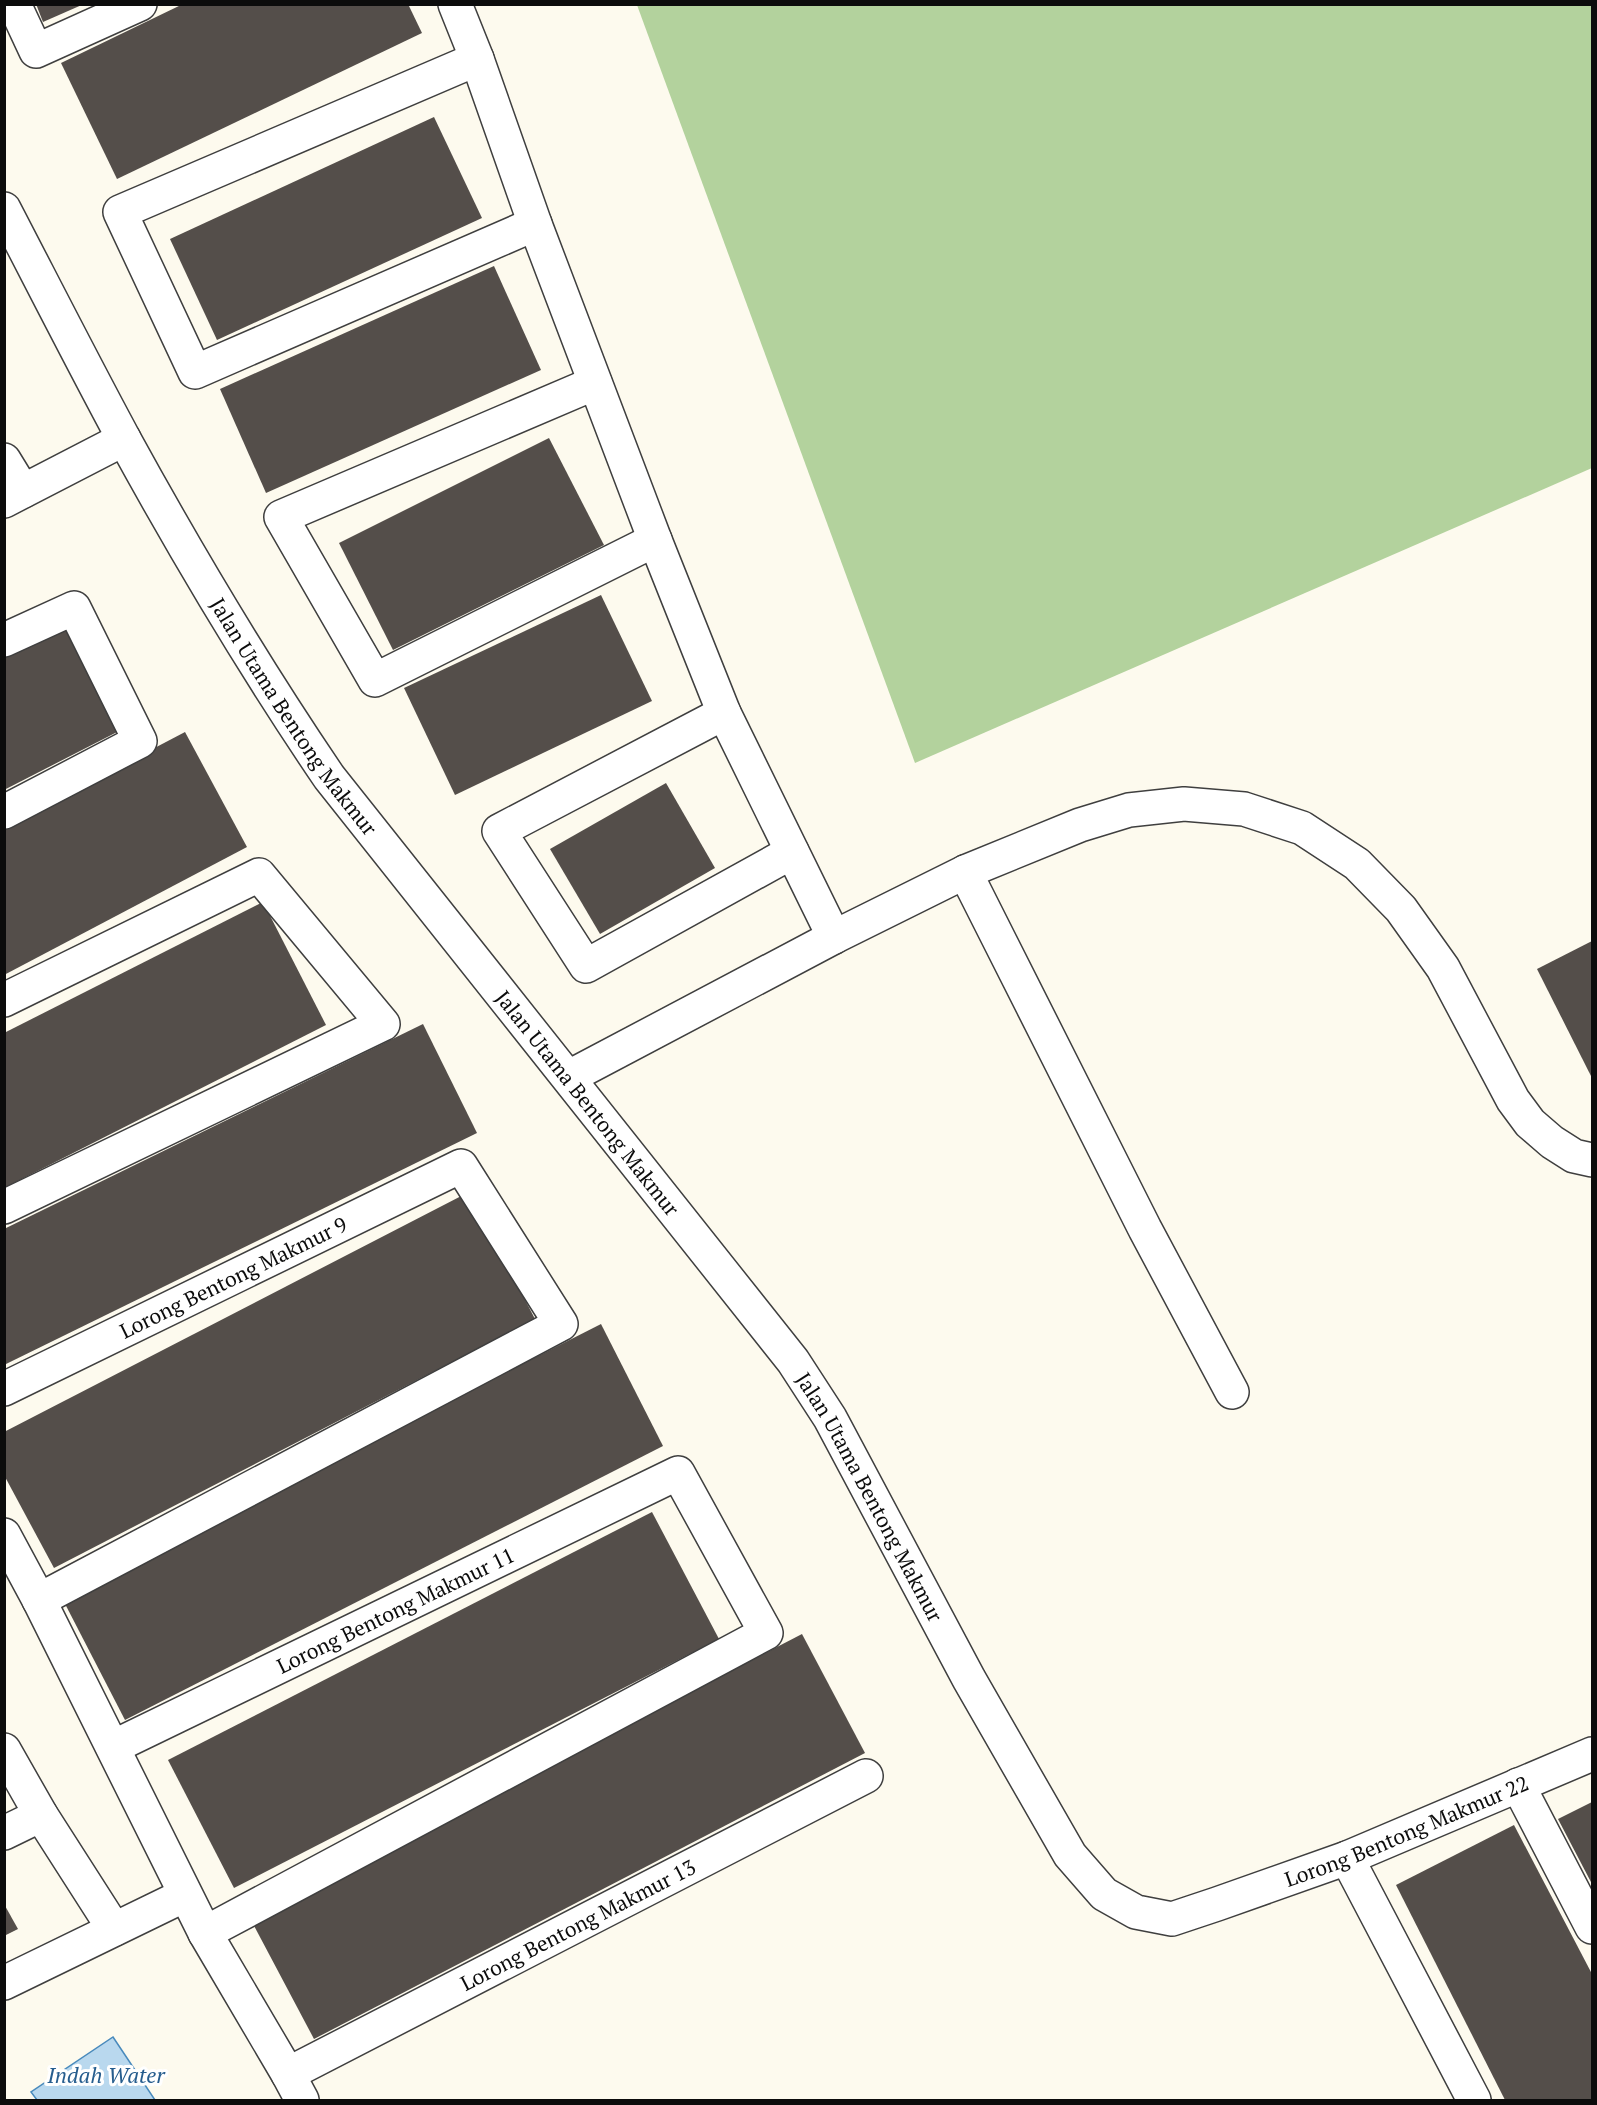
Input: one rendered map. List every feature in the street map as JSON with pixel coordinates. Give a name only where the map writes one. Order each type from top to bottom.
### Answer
[{"type":"street","points":[[14,4],[36,51],[140,4]]},
{"type":"street","points":[[455,4],[595,383],[724,713],[834,937]]},
{"type":"street","points":[[477,59],[120,212],[195,372],[535,224]]},
{"type":"street","name":"Jalan Utama Bentong Makmur","points":[[4,209],[124,439],[253,662],[329,777],[569,1077],[700,1247],[793,1361],[835,1428],[969,1679],[1070,1855],[1104,1894],[1136,1912],[1172,1919],[1217,1904]]},
{"type":"street","points":[[595,383],[281,518],[375,680],[655,540]]},
{"type":"street","points":[[4,460],[14,496],[124,439]]},
{"type":"street","points":[[4,640],[74,608],[140,741],[4,812]]},
{"type":"street","points":[[724,713],[499,831],[586,966],[792,852]]},
{"type":"street","points":[[569,1077],[834,937],[965,872],[1080,825],[1129,810],[1184,804],[1244,809],[1302,828],[1357,864],[1401,909],[1443,968],[1513,1100],[1530,1123],[1551,1142],[1574,1156],[1593,1160]]},
{"type":"street","points":[[965,872],[1144,1229],[1232,1392]]},
{"type":"street","points":[[4,1000],[259,875],[383,1024],[4,1207]]},
{"type":"street","name":"Lorong Bentong Makmur 9","points":[[4,1389],[461,1166],[561,1324],[39,1600]]},
{"type":"street","name":"Lorong Bentong Makmur 11","points":[[113,1747],[678,1473],[766,1633],[205,1933]]},
{"type":"street","points":[[4,1535],[39,1600],[205,1933],[295,2087]]},
{"type":"street","points":[[4,1750],[41,1815],[114,1929]]},
{"type":"street","name":"Lorong Bentong Makmur 22","points":[[1217,1904],[1347,1858],[1593,1755]]},
{"type":"street","name":"Lorong Bentong Makmur 13","points":[[295,2087],[866,1776]]},
{"type":"street","points":[[1518,1785],[1593,1927]]},
{"type":"street","points":[[4,1833],[41,1815]]},
{"type":"street","points":[[1347,1858],[1474,2100]]},
{"type":"street","points":[[4,1983],[185,1895]]},
{"type":"green space","points":[[637,5],[1592,5],[1592,468],[915,763]]},
{"type":"water","name":"Indah Water","points":[[113,2037],[155,2100],[37,2100],[31,2092]]},
{"type":"building","points":[[36,4],[84,4],[43,22]]},
{"type":"building","points":[[183,4],[408,4],[422,33],[117,179],[61,63]]},
{"type":"building","points":[[434,117],[482,218],[217,340],[170,239]]},
{"type":"building","points":[[494,266],[541,370],[266,493],[220,389]]},
{"type":"building","points":[[549,438],[604,545],[393,650],[339,543]]},
{"type":"building","points":[[601,595],[652,701],[455,795],[404,688]]},
{"type":"building","points":[[66,623],[121,730],[4,790],[4,655]]},
{"type":"building","points":[[185,732],[247,847],[4,975],[4,827]]},
{"type":"building","points":[[666,783],[715,868],[600,934],[550,849]]},
{"type":"building","points":[[263,902],[326,1025],[4,1188],[4,1033]]},
{"type":"building","points":[[1592,941],[1592,1078],[1537,969]]},
{"type":"building","points":[[423,1024],[477,1133],[4,1365],[4,1229]]},
{"type":"building","points":[[469,1192],[535,1319],[54,1568],[4,1475],[4,1432]]},
{"type":"building","points":[[601,1324],[663,1446],[125,1720],[62,1598]]},
{"type":"building","points":[[652,1512],[719,1639],[234,1888],[168,1760]]},
{"type":"building","points":[[802,1634],[865,1753],[314,2039],[251,1920]]},
{"type":"building","points":[[1592,1802],[1592,1884],[1558,1819]]},
{"type":"building","points":[[1514,1825],[1592,1974],[1592,2100],[1505,2100],[1396,1885]]},
{"type":"building","points":[[4,1904],[18,1929],[4,1936]]}]
